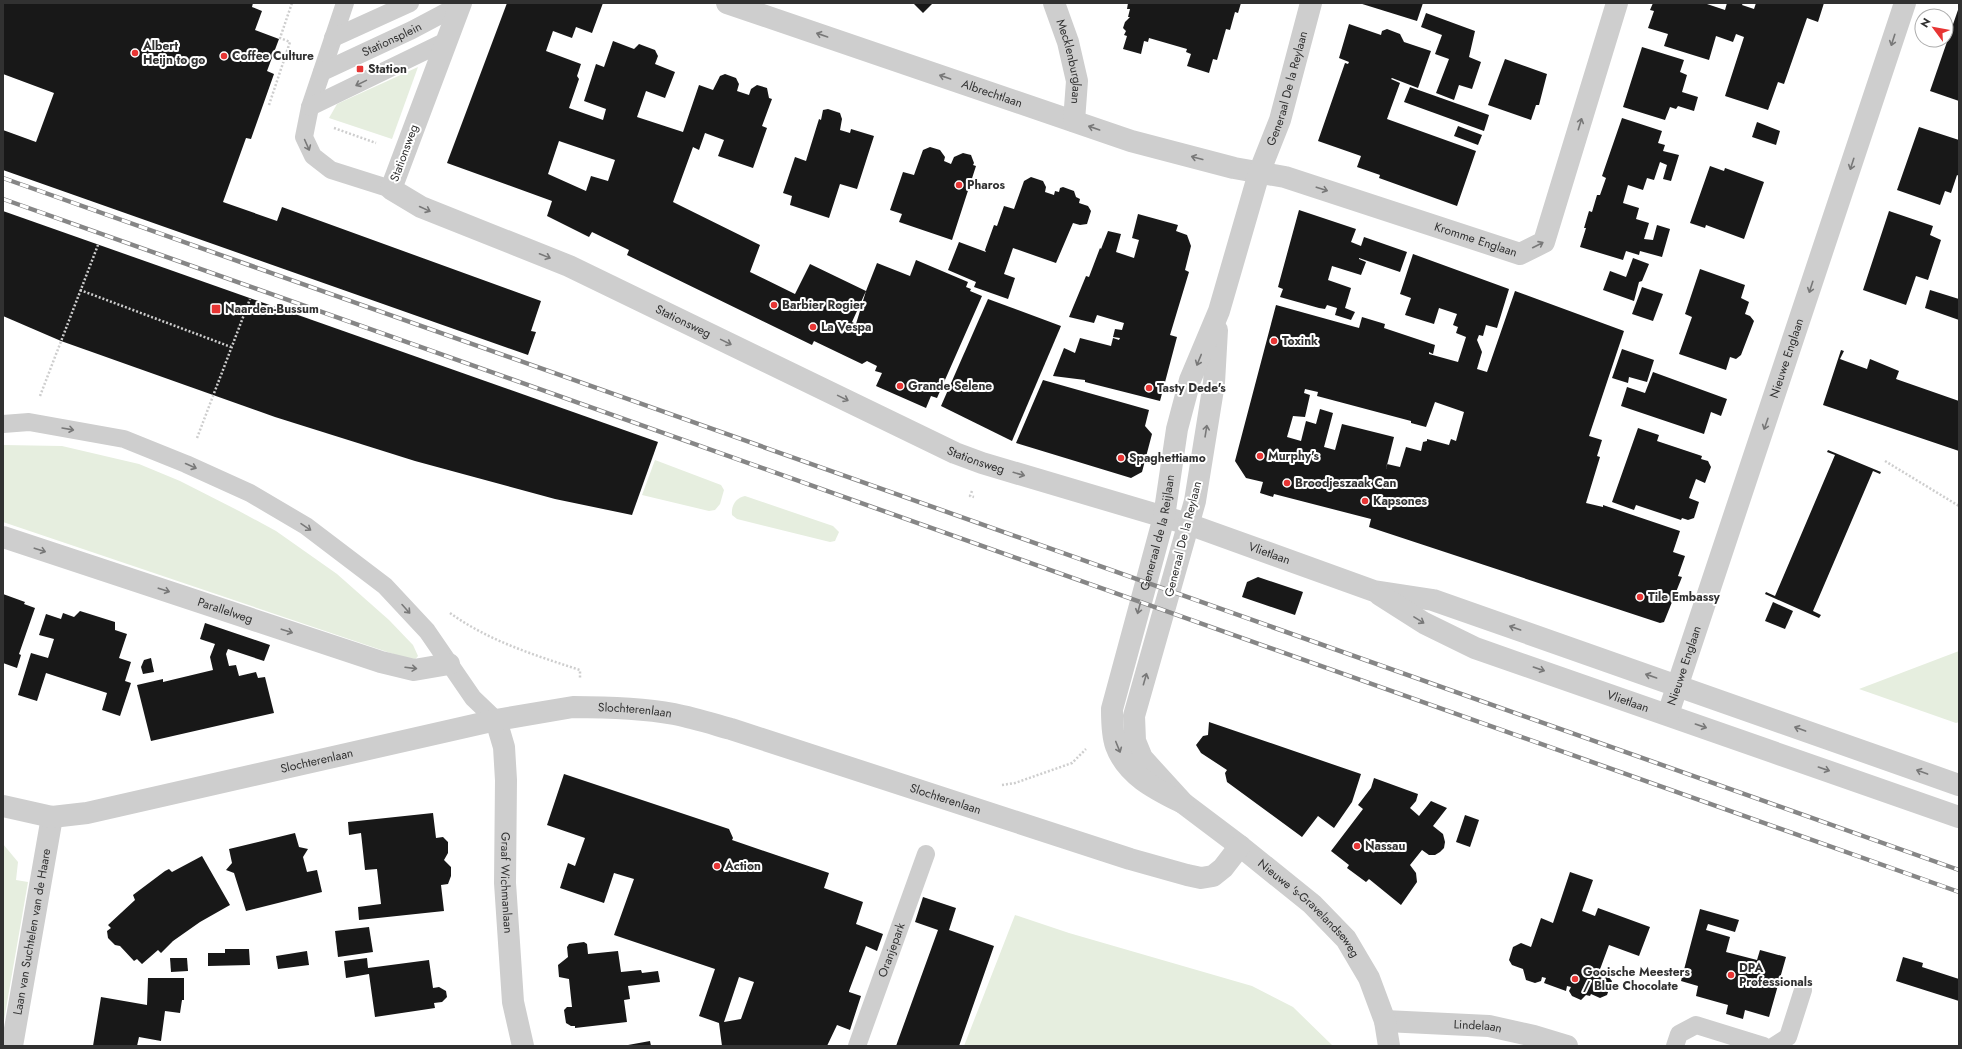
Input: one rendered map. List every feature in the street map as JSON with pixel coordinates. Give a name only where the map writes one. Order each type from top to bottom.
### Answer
[{"type":"street","name":"Stationsweg","points":[[461,3],[391,189],[421,208],[569,266],[956,453],[982,463],[1164,517]]},
{"type":"street","name":"Albrechtlaan","points":[[728,3],[1074,120],[1131,141],[1234,168],[1259,173]]},
{"type":"street","name":"Mecklenburglaan","points":[[1054,3],[1068,42],[1077,81],[1074,120]]},
{"type":"street","name":"Generaal De la Reylaan","points":[[1259,173],[1280,120],[1312,3]]},
{"type":"street","name":"Kromme Englaan","points":[[1259,173],[1285,177],[1520,254],[1544,242],[1616,3]]},
{"type":"street","name":"Nieuwe Englaan","points":[[1668,714],[1679,686],[1905,3]]},
{"type":"street","name":"Generaal de la Reijlaan","points":[[1112,709],[1164,517],[1180,417],[1190,380],[1219,311],[1259,173]]},
{"type":"street","name":"Generaal De la Reylaan","points":[[1134,716],[1195,501],[1214,383],[1219,311]]},
{"type":"street","name":"Vlietlaan","points":[[1164,517],[1188,524],[1374,591],[1433,600],[1959,785]]},
{"type":"street","name":"Parallelweg","points":[[3,538],[381,662],[414,670],[450,664]]},
{"type":"street","name":"Vlietlaan","points":[[1374,591],[1424,623],[1475,648],[1668,714],[1959,817]]},
{"type":"street","name":"Slochterenlaan","points":[[3,806],[52,817],[87,813],[496,720],[572,707],[623,709],[674,714],[732,729],[1130,859],[1201,878],[1213,876],[1223,868],[1240,846]]},
{"type":"street","name":"Nieuwe 's-Gravelandseweg","points":[[1112,709],[1112,728],[1116,746],[1129,768],[1150,787],[1183,803]]},
{"type":"street","name":"Nieuwe 's-Gravelandseweg","points":[[1134,716],[1135,741],[1142,758],[1183,803],[1240,846],[1312,904],[1346,939],[1369,978],[1385,1021],[1389,1046]]},
{"type":"street","name":"Graaf Wichmanlaan","points":[[496,720],[504,747],[506,780],[505,883],[514,1002],[523,1046]]},
{"type":"street","name":"Laan van Suchtelen van de Haare","points":[[12,1046],[52,817]]},
{"type":"street","name":"Lindelaan","points":[[1385,1021],[1489,1026],[1534,1036],[1567,1046]]},
{"type":"lane","points":[[345,3],[310,107],[304,137],[313,156],[331,170],[391,189]]},
{"type":"lane","name":"Stationsplein","points":[[333,38],[410,3]]},
{"type":"lane","name":"Stationsplein","points":[[322,72],[412,30],[461,3]]},
{"type":"lane","points":[[310,107],[446,41]]},
{"type":"lane","points":[[3,424],[29,422],[124,439],[250,493],[306,526],[385,586],[426,631],[473,698],[496,720]]},
{"type":"lane","name":"Oranjepark","points":[[857,1046],[926,854]]},
{"type":"lane","points":[[1774,1046],[1788,1037],[1803,990]]},
{"type":"lane","points":[[1675,1046],[1679,1034],[1696,1025],[1764,1046]]},
{"type":"path","points":[[269,105],[290,42],[280,38],[292,3]]},
{"type":"path","points":[[29,422],[98,245]]},
{"type":"path","points":[[80,290],[231,347]]},
{"type":"path","points":[[197,438],[250,299]]},
{"type":"path","points":[[1885,461],[1959,506]]},
{"type":"path","points":[[1000,785],[1015,783],[1072,763],[1087,748],[1112,709]]},
{"type":"green space","points":[[418,67],[392,139],[329,118],[337,104]]},
{"type":"green space","points":[[3,445],[62,446],[139,464],[180,481],[276,531],[337,574],[389,620],[413,645],[418,656],[414,661],[3,522]]},
{"type":"green space","points":[[655,460],[721,485],[724,490],[720,504],[715,510],[709,511],[642,495]]},
{"type":"green space","points":[[745,496],[833,526],[839,532],[835,541],[830,542],[737,519],[732,515],[733,505],[739,498]]},
{"type":"green space","points":[[1959,651],[1959,722],[1956,723],[1859,689]]},
{"type":"green space","points":[[3,844],[18,862],[16,880],[28,882],[3,1026]]},
{"type":"green space","points":[[1015,915],[1069,933],[1252,986],[1293,1007],[1333,1046],[964,1046]]},
{"type":"building","points":[[3,3],[253,3],[252,7],[262,11],[255,30],[279,39],[267,71],[274,74],[251,139],[246,138],[223,202],[277,221],[282,207],[541,301],[531,331],[536,332],[528,355],[3,170],[3,130],[36,142],[54,93],[3,74]]},
{"type":"building","points":[[507,3],[603,3],[592,33],[576,27],[572,38],[553,31],[546,51],[581,64],[577,76],[579,79],[569,108],[603,120],[606,109],[584,101],[596,64],[604,67],[613,41],[634,49],[639,44],[655,50],[658,56],[655,64],[675,72],[665,98],[646,91],[637,117],[683,132],[699,85],[713,90],[720,76],[725,74],[736,78],[739,84],[737,91],[749,95],[751,89],[757,85],[767,88],[769,98],[772,99],[762,126],[767,128],[753,168],[718,156],[724,140],[705,133],[699,150],[693,147],[673,202],[760,245],[750,272],[795,294],[810,264],[866,291],[877,263],[910,276],[916,260],[968,282],[966,287],[971,289],[970,291],[982,296],[937,398],[931,396],[926,408],[876,386],[882,373],[875,371],[877,366],[867,361],[862,364],[814,341],[812,345],[627,255],[629,250],[592,232],[589,237],[547,216],[552,201],[447,163]],"holes":[[[559,141],[615,160],[608,181],[591,176],[586,191],[548,174]],[[866,291],[856,324],[852,322]]]},
{"type":"building","points":[[933,3],[923,13],[914,4]]},
{"type":"building","points":[[1128,3],[1241,3],[1238,13],[1235,12],[1230,30],[1226,29],[1217,60],[1213,59],[1209,73],[1187,66],[1191,54],[1186,52],[1187,49],[1149,38],[1148,42],[1144,41],[1141,54],[1123,49],[1127,36],[1124,35],[1126,31],[1123,28],[1125,22],[1130,17],[1128,17],[1130,9],[1127,9]]},
{"type":"building","points":[[1359,3],[1423,3],[1417,21]]},
{"type":"building","points":[[1653,3],[1704,3],[1725,10],[1727,3],[1743,3],[1742,5],[1754,9],[1756,3],[1824,3],[1818,22],[1807,18],[1784,84],[1778,82],[1768,110],[1725,96],[1744,37],[1736,34],[1733,42],[1716,36],[1709,60],[1664,46],[1668,34],[1648,28],[1654,11],[1650,10]]},
{"type":"building","points":[[1959,7],[1959,101],[1930,91],[1945,48],[1954,48],[1954,21]]},
{"type":"building","points":[[1426,13],[1475,31],[1469,57],[1481,62],[1472,89],[1459,85],[1454,100],[1436,93],[1449,59],[1435,54],[1442,35],[1421,27]]},
{"type":"building","points":[[1349,24],[1381,35],[1382,31],[1387,29],[1400,34],[1404,42],[1431,51],[1418,88],[1392,78],[1391,79],[1400,83],[1387,119],[1476,151],[1457,206],[1379,178],[1380,175],[1357,167],[1361,156],[1318,141],[1345,63],[1348,64],[1349,62],[1339,58]]},
{"type":"building","points":[[1642,47],[1684,60],[1680,72],[1687,75],[1682,92],[1698,97],[1694,111],[1678,106],[1676,109],[1670,107],[1665,120],[1623,107]]},
{"type":"building","points":[[1505,59],[1547,74],[1539,105],[1536,105],[1531,120],[1488,105]]},
{"type":"building","points":[[1410,87],[1489,115],[1484,131],[1404,102]]},
{"type":"building","points":[[828,109],[840,113],[842,119],[840,130],[850,133],[851,129],[874,136],[857,189],[840,184],[829,218],[790,205],[792,196],[783,193],[795,157],[806,161],[819,119],[821,120],[823,110]]},
{"type":"building","points":[[1622,118],[1662,131],[1658,143],[1665,145],[1663,151],[1679,155],[1671,181],[1663,179],[1667,165],[1660,162],[1654,180],[1647,178],[1643,190],[1628,185],[1623,203],[1639,208],[1636,219],[1649,223],[1644,239],[1653,240],[1657,225],[1670,229],[1662,257],[1640,251],[1639,255],[1626,251],[1623,260],[1580,247],[1586,228],[1584,228],[1589,211],[1592,212],[1597,195],[1600,195],[1606,178],[1602,176]]},
{"type":"building","points":[[1757,122],[1780,131],[1776,145],[1752,137]]},
{"type":"building","points":[[1458,126],[1482,135],[1478,145],[1454,136]]},
{"type":"building","points":[[1919,127],[1959,140],[1959,176],[1957,175],[1951,193],[1945,191],[1940,205],[1897,190]]},
{"type":"building","points":[[930,147],[940,150],[945,157],[944,161],[951,164],[954,157],[963,153],[971,155],[974,163],[973,165],[976,166],[952,240],[899,222],[902,214],[890,210],[903,172],[914,175],[923,150]]},
{"type":"building","points":[[1710,166],[1724,171],[1725,168],[1764,182],[1744,239],[1706,225],[1705,228],[1690,223]]},
{"type":"building","points":[[1031,177],[1043,181],[1046,187],[1045,192],[1054,195],[1055,191],[1059,192],[1060,188],[1063,187],[1074,191],[1076,197],[1080,199],[1079,203],[1088,206],[1091,211],[1087,224],[1080,225],[1073,223],[1056,263],[1013,248],[1004,274],[1015,278],[1008,299],[974,287],[976,282],[948,270],[959,242],[986,252],[985,250],[994,225],[997,226],[1004,206],[1014,209],[1024,181]]},
{"type":"building","points":[[1299,210],[1356,229],[1351,242],[1361,246],[1364,237],[1407,252],[1400,272],[1359,258],[1366,262],[1361,275],[1332,266],[1328,280],[1351,288],[1345,308],[1355,312],[1351,320],[1335,315],[1337,308],[1327,305],[1325,309],[1319,308],[1280,297],[1283,289],[1278,287]]},
{"type":"building","points":[[3,211],[658,442],[632,515],[555,499],[415,461],[275,417],[61,341],[3,316]]},
{"type":"building","points":[[1889,211],[1933,226],[1930,235],[1941,240],[1928,280],[1916,276],[1906,305],[1863,290]]},
{"type":"building","points":[[1138,214],[1178,225],[1176,231],[1187,235],[1191,246],[1185,270],[1189,272],[1170,335],[1177,337],[1160,401],[1085,382],[1085,380],[1053,376],[1064,348],[1075,353],[1080,338],[1111,346],[1113,338],[1119,340],[1120,338],[1113,337],[1115,329],[1122,330],[1124,323],[1097,315],[1094,323],[1069,317],[1086,276],[1089,277],[1108,231],[1121,234],[1116,252],[1134,258],[1139,240],[1132,238]]},
{"type":"building","points":[[1413,254],[1509,289],[1497,328],[1486,325],[1483,336],[1479,335],[1477,340],[1482,352],[1477,369],[1487,372],[1515,291],[1624,331],[1589,436],[1602,440],[1597,456],[1600,457],[1586,503],[1603,507],[1603,505],[1680,531],[1673,552],[1685,556],[1678,576],[1682,577],[1664,622],[1660,623],[1369,527],[1371,519],[1274,494],[1273,497],[1260,493],[1263,482],[1246,478],[1235,461],[1276,305],[1359,328],[1362,317],[1385,324],[1384,328],[1435,345],[1433,354],[1429,352],[1429,354],[1458,362],[1466,337],[1456,333],[1458,327],[1453,325],[1457,314],[1439,308],[1434,324],[1405,315],[1411,298],[1400,294]],"holes":[[[1305,389],[1318,392],[1317,396],[1411,421],[1411,423],[1426,427],[1435,402],[1464,412],[1456,441],[1451,439],[1449,445],[1427,439],[1427,441],[1423,442],[1421,451],[1406,447],[1400,467],[1387,464],[1394,437],[1342,424],[1335,450],[1324,447],[1333,413],[1320,409],[1316,424],[1306,421],[1301,441],[1287,437],[1293,416],[1305,417],[1310,395],[1304,393]]]},
{"type":"building","points":[[1633,258],[1649,264],[1642,281],[1639,282],[1634,301],[1603,290],[1610,271],[1626,277]]},
{"type":"building","points":[[1700,269],[1745,285],[1741,298],[1749,302],[1745,314],[1750,316],[1754,321],[1741,355],[1736,359],[1730,357],[1726,370],[1679,354],[1692,317],[1685,314]]},
{"type":"building","points":[[1642,287],[1663,294],[1653,321],[1632,314]]},
{"type":"building","points":[[1930,290],[1959,299],[1959,320],[1925,308]]},
{"type":"building","points":[[988,299],[1061,326],[1012,441],[941,406]]},
{"type":"building","points":[[1622,349],[1654,360],[1647,382],[1629,377],[1628,383],[1612,378]]},
{"type":"building","points":[[1841,350],[1844,351],[1840,359],[1867,369],[1870,359],[1899,371],[1896,379],[1959,401],[1959,451],[1823,405]]},
{"type":"building","points":[[1653,372],[1727,399],[1721,416],[1711,412],[1704,434],[1621,406],[1627,387],[1645,393]]},
{"type":"building","points":[[1043,380],[1149,410],[1145,426],[1152,434],[1142,472],[1131,478],[1016,443]]},
{"type":"building","points":[[1638,428],[1659,435],[1657,441],[1702,456],[1701,459],[1708,461],[1711,467],[1705,483],[1696,479],[1689,498],[1699,502],[1694,518],[1688,520],[1682,518],[1681,520],[1636,505],[1634,510],[1612,502]]},
{"type":"building","points":[[1828,450],[1881,472],[1880,474],[1873,471],[1813,611],[1821,615],[1819,618],[1765,594],[1766,592],[1775,596],[1835,455],[1827,452]]},
{"type":"building","points":[[1258,577],[1303,592],[1295,615],[1242,597],[1247,582]]},
{"type":"building","points":[[3,594],[25,602],[24,604],[35,608],[19,654],[21,655],[17,668],[3,663]]},
{"type":"building","points":[[1773,602],[1793,611],[1785,629],[1765,621]]},
{"type":"building","points":[[80,611],[115,622],[115,630],[127,634],[119,658],[131,662],[125,681],[131,683],[120,716],[102,710],[107,693],[46,673],[37,701],[18,695],[31,653],[48,658],[54,639],[39,635],[46,614],[61,619],[63,613],[74,617]]},
{"type":"building","points":[[205,623],[270,645],[264,661],[228,649],[226,654],[229,666],[236,665],[239,676],[256,672],[258,678],[265,677],[274,713],[151,741],[137,685],[163,679],[163,682],[213,670],[210,657],[215,644],[200,639]]},
{"type":"building","points":[[151,658],[154,672],[143,674],[141,667],[144,660]]},
{"type":"building","points":[[1209,722],[1361,774],[1352,802],[1334,828],[1318,816],[1302,837],[1227,782],[1225,773],[1227,770],[1201,753],[1196,745],[1203,736],[1208,735]]},
{"type":"building","points":[[564,774],[729,829],[733,838],[732,840],[829,873],[824,888],[863,902],[856,924],[883,934],[877,951],[866,946],[849,991],[861,996],[850,1030],[837,1025],[827,1046],[722,1046],[719,1023],[699,1016],[715,969],[614,935],[634,879],[614,873],[604,903],[560,888],[568,863],[575,866],[585,838],[547,825]],"holes":[[[739,977],[754,982],[741,1019],[724,1022]]]},
{"type":"building","points":[[1374,778],[1418,794],[1416,801],[1410,808],[1419,816],[1431,801],[1447,808],[1433,826],[1443,834],[1445,842],[1444,848],[1435,855],[1429,855],[1422,850],[1410,865],[1416,873],[1417,882],[1401,905],[1369,879],[1366,882],[1347,868],[1349,865],[1331,851],[1363,809],[1358,805],[1371,788]]},
{"type":"building","points":[[433,813],[436,838],[443,837],[448,842],[448,853],[444,860],[451,867],[451,876],[448,884],[441,885],[444,911],[359,920],[358,907],[381,904],[377,869],[365,870],[361,833],[349,835],[348,822]]},
{"type":"building","points":[[1465,815],[1479,820],[1470,847],[1456,842]]},
{"type":"building","points":[[295,833],[299,847],[308,849],[303,857],[307,872],[317,870],[322,892],[246,911],[234,873],[226,870],[232,863],[229,849]]},
{"type":"building","points":[[202,856],[230,905],[200,922],[173,941],[161,953],[158,950],[142,964],[137,959],[134,961],[120,946],[115,945],[108,938],[107,931],[111,928],[108,925],[135,900],[133,895],[165,871],[169,869],[172,872]]},
{"type":"building","points":[[1570,872],[1593,880],[1582,911],[1595,916],[1598,908],[1650,927],[1639,956],[1609,945],[1599,972],[1607,975],[1612,981],[1607,995],[1600,998],[1591,994],[1590,996],[1586,995],[1581,1000],[1572,996],[1569,991],[1571,987],[1567,986],[1566,991],[1544,983],[1546,978],[1542,977],[1541,981],[1535,983],[1526,980],[1523,969],[1512,965],[1509,960],[1513,947],[1521,943],[1531,947],[1541,918],[1553,923]]},
{"type":"building","points":[[923,897],[956,908],[949,930],[994,946],[959,1046],[896,1046],[938,930],[915,922]]},
{"type":"building","points":[[1700,909],[1739,920],[1735,932],[1708,924],[1706,930],[1730,937],[1726,952],[1757,960],[1760,950],[1786,957],[1769,1017],[1745,1010],[1743,1019],[1726,1014],[1728,1005],[1696,996],[1698,986],[1681,981]]},
{"type":"building","points":[[369,927],[373,952],[338,957],[335,931]]},
{"type":"building","points":[[584,942],[587,944],[588,954],[618,951],[621,972],[641,970],[642,973],[658,971],[660,982],[628,986],[630,999],[624,1000],[627,1022],[575,1028],[575,1026],[571,1026],[566,1023],[564,1010],[567,1007],[572,1007],[569,979],[559,977],[558,965],[568,957],[567,947],[569,944]]},
{"type":"building","points":[[225,949],[249,949],[250,965],[208,966],[208,953],[225,953]]},
{"type":"building","points":[[307,951],[309,965],[278,969],[276,956]]},
{"type":"building","points":[[1903,957],[1923,963],[1922,967],[1959,979],[1959,1001],[1896,981]]},
{"type":"building","points":[[170,958],[187,958],[188,971],[171,972]]},
{"type":"building","points":[[367,958],[368,968],[429,960],[433,988],[439,987],[446,991],[447,997],[442,1002],[434,1003],[435,1008],[375,1017],[369,974],[346,978],[344,961]]},
{"type":"building","points":[[148,978],[184,978],[184,1000],[182,1000],[180,1013],[165,1011],[161,1041],[139,1037],[137,1046],[93,1046],[101,997],[147,1005]]},
{"type":"building","points":[[650,1041],[651,1046],[628,1046],[628,1045]]},
{"type":"railway","points":[[3,178],[1959,870]]},
{"type":"railway","points":[[3,199],[1959,892]]},
{"type":"place","name":"Albert Heijn to go","points":[[135,53]]},
{"type":"place","name":"Coffee Culture","points":[[224,56]]},
{"type":"place","name":"Station","points":[[360,69]]},
{"type":"place","name":"Pharos","points":[[959,185]]},
{"type":"place","name":"Barbier Rogier","points":[[774,305]]},
{"type":"place","name":"Naarden-Bussum","points":[[216,309]]},
{"type":"place","name":"La Vespa","points":[[813,327]]},
{"type":"place","name":"Toxink","points":[[1274,341]]},
{"type":"place","name":"Grande Selene","points":[[900,386]]},
{"type":"place","name":"Tasty Dede's","points":[[1149,388]]},
{"type":"place","name":"Murphy's","points":[[1260,456]]},
{"type":"place","name":"Spaghettiamo","points":[[1121,458]]},
{"type":"place","name":"Broodjeszaak Can","points":[[1287,483]]},
{"type":"place","name":"Kapsones","points":[[1365,501]]},
{"type":"place","name":"Tile Embassy","points":[[1640,597]]},
{"type":"place","name":"Nassau","points":[[1357,846]]},
{"type":"place","name":"Action","points":[[717,866]]},
{"type":"place","name":"DPA Professionals","points":[[1731,975]]},
{"type":"place","name":"Gooische Meesters / Blue Chocolate","points":[[1575,979]]}]
